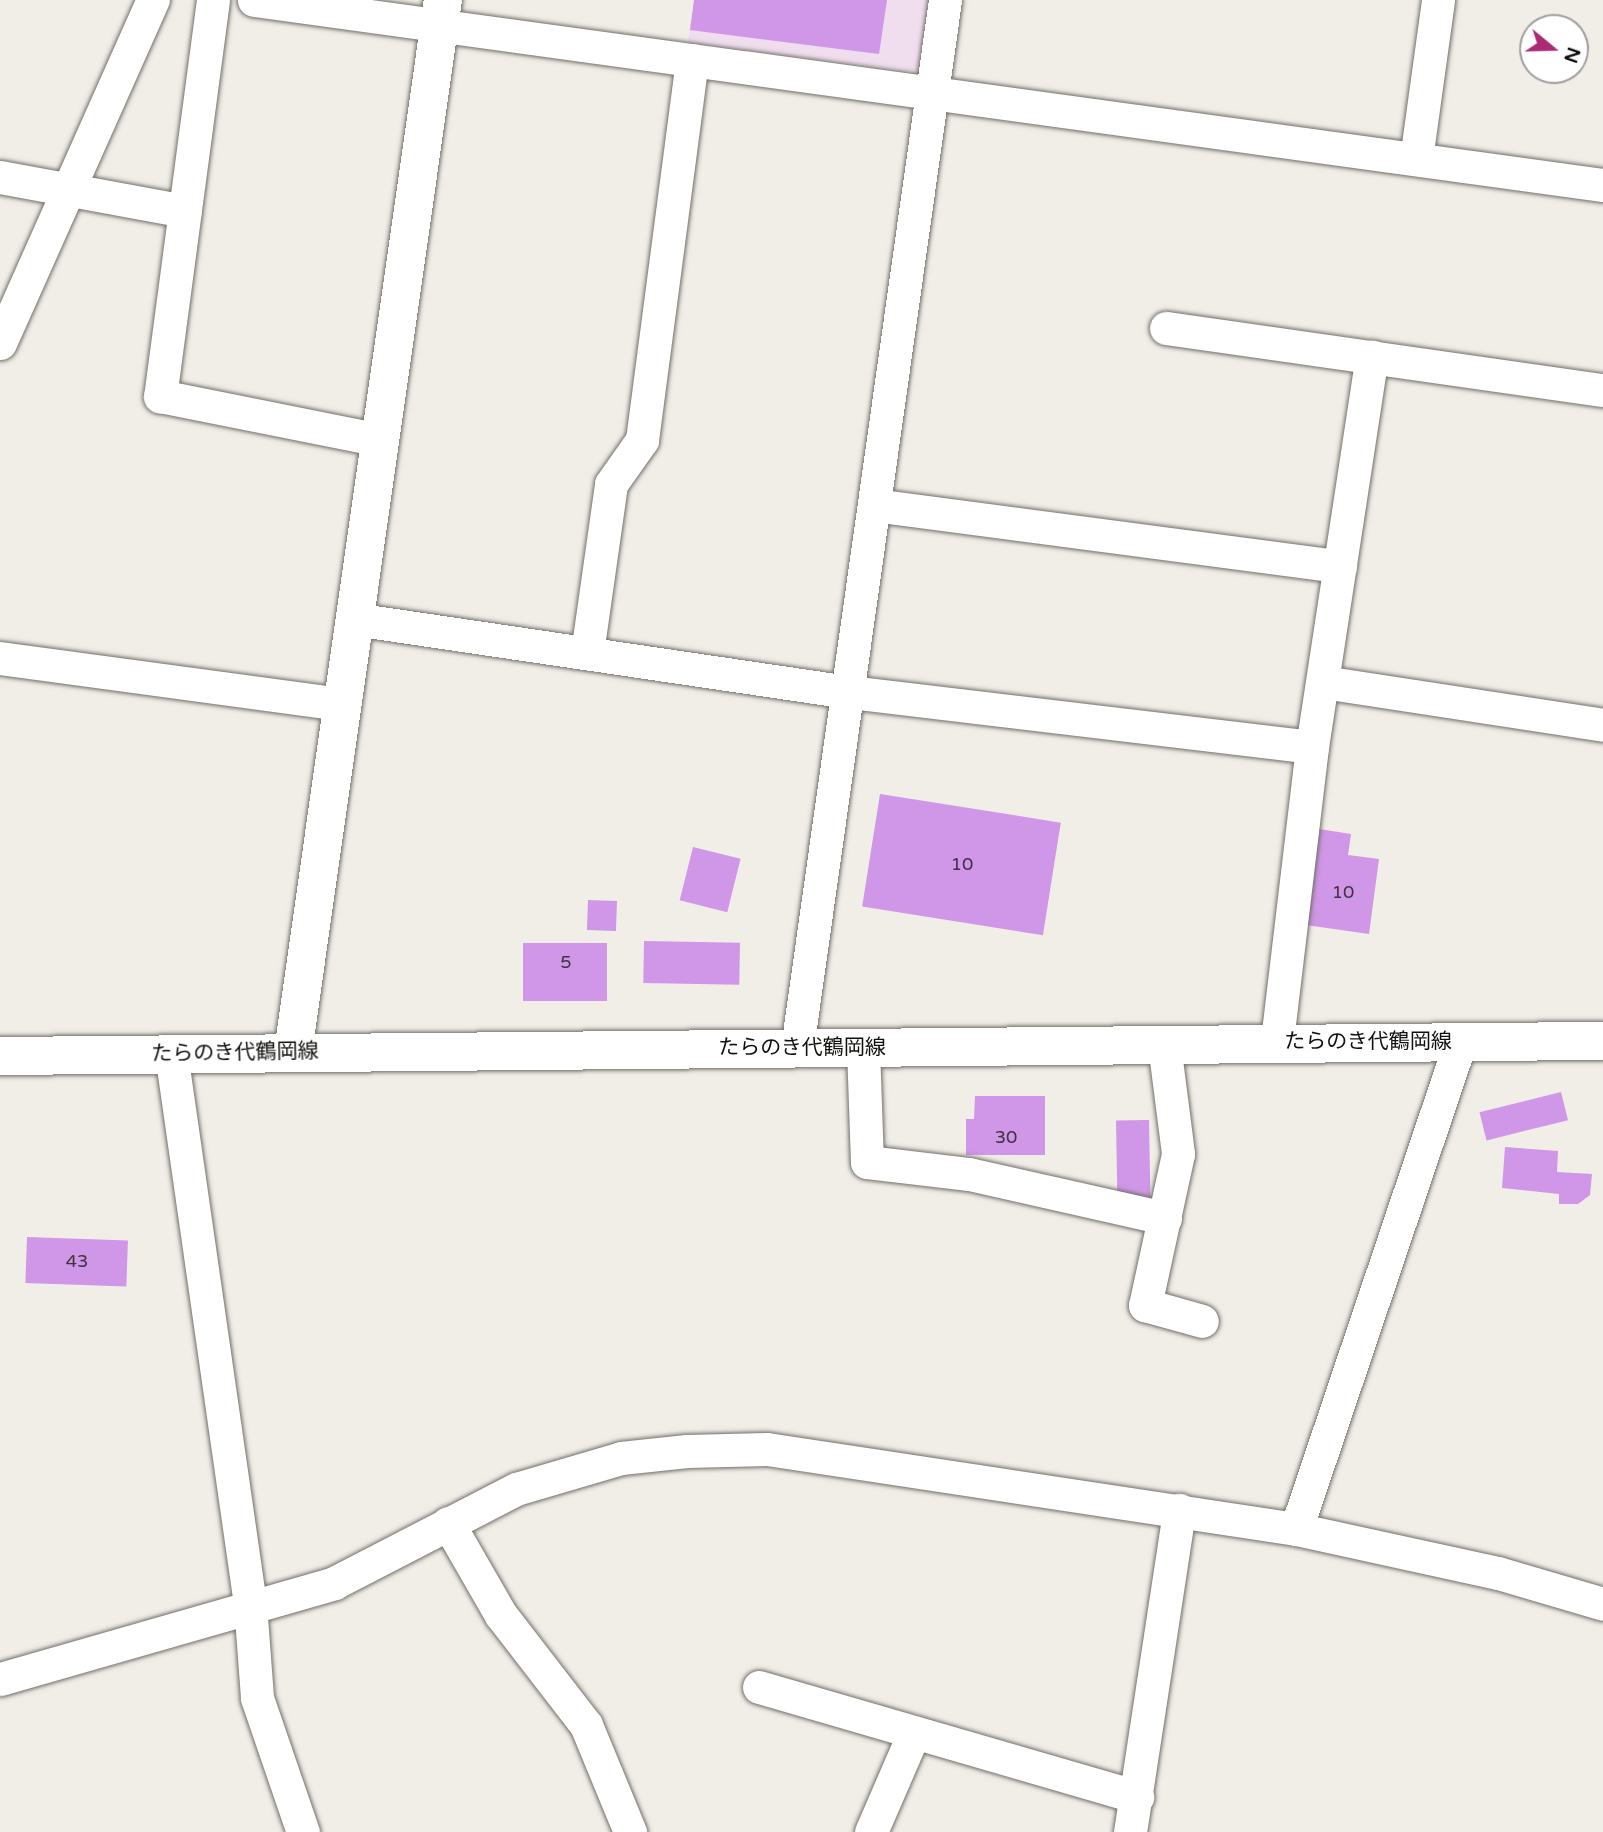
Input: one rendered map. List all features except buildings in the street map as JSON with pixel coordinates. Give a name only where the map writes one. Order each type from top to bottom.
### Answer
[{"type":"main road","points":[[293,1052],[441,14]]},
{"type":"main road","name":"たらのき代鶴岡線","points":[[0,1056],[1603,1041]]},
{"type":"street","points":[[0,343],[71,192],[153,0]]},
{"type":"street","points":[[213,0],[160,396],[380,440]]},
{"type":"street","points":[[254,0],[441,14],[691,60],[932,90],[1603,186]]},
{"type":"street","points":[[797,1048],[842,691],[874,505],[945,0]]},
{"type":"street","points":[[1416,159],[1438,0]]},
{"type":"street","points":[[587,653],[611,484],[642,440],[691,60]]},
{"type":"street","points":[[0,177],[185,211]]},
{"type":"street","points":[[1166,328],[1603,390]]},
{"type":"street","points":[[1277,1042],[1312,747],[1372,357]]},
{"type":"street","points":[[874,505],[1340,566]]},
{"type":"street","points":[[354,619],[842,691],[1312,747]]},
{"type":"street","points":[[0,659],[342,704]]},
{"type":"street","points":[[1323,682],[1603,725]]},
{"type":"street","points":[[1296,1529],[1460,1043]]},
{"type":"street","points":[[1164,1044],[1178,1154],[1145,1305],[1202,1321]]},
{"type":"street","points":[[863,1048],[867,1162],[969,1174],[1165,1218]]},
{"type":"street","points":[[171,1054],[250,1604],[257,1698],[303,1832]]},
{"type":"street","points":[[0,1679],[250,1604],[334,1583],[516,1489],[621,1458],[767,1449],[1296,1529],[1498,1573],[1603,1604]]},
{"type":"street","points":[[1130,1832],[1138,1797],[1179,1510]]},
{"type":"street","points":[[448,1523],[501,1615],[586,1726],[630,1832]]},
{"type":"street","points":[[759,1688],[913,1735],[1138,1797]]},
{"type":"street","points":[[871,1832],[913,1735]]},
{"type":"shaded area","points":[[694,0],[928,0],[918,72],[688,42]]}]
